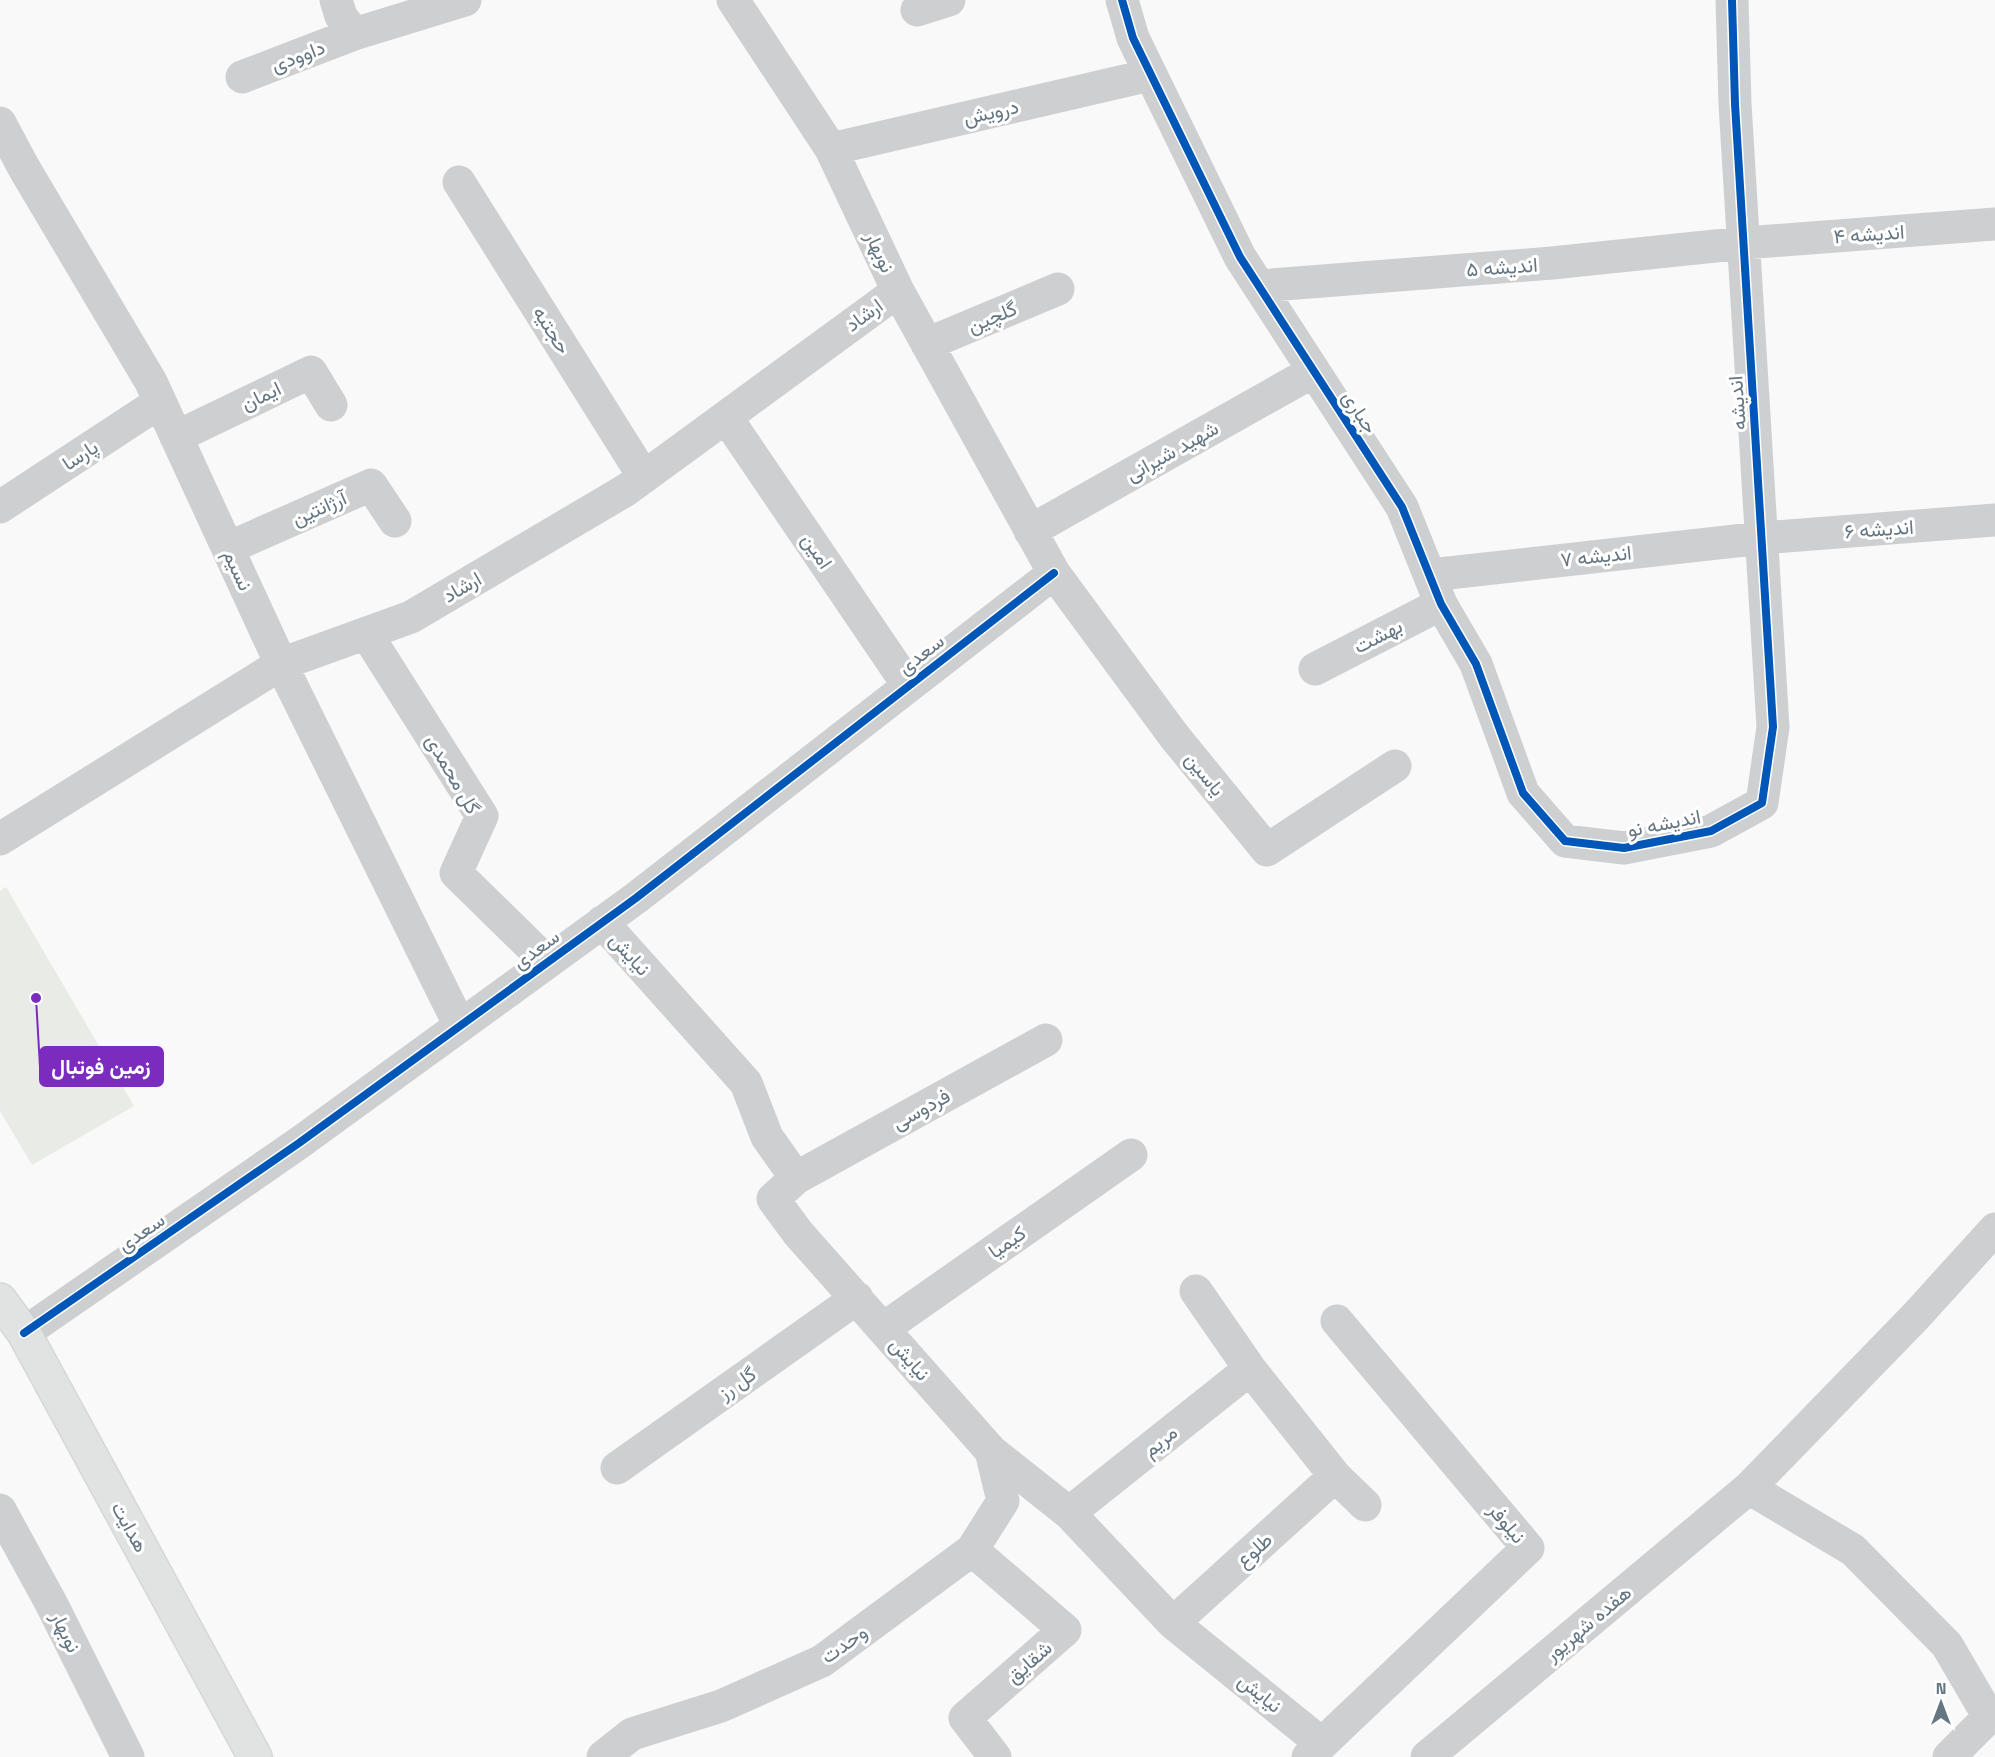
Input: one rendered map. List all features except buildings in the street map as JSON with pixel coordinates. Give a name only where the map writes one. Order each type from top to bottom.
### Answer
[{"type":"main road","name":"هدایت","points":[[0,1300],[24,1333],[255,1757]]},
{"type":"street","points":[[336,0],[341,16],[354,34]]},
{"type":"street","name":"داوودی","points":[[242,77],[354,34],[465,0]]},
{"type":"street","name":"نوبهار","points":[[733,0],[831,149],[898,291],[1054,573]]},
{"type":"street","points":[[917,10],[949,0]]},
{"type":"street","name":"جباری","points":[[1122,0],[1133,38],[1240,257],[1402,507],[1436,589],[1476,664],[1523,793],[1565,841]]},
{"type":"street","name":"اندیشه","points":[[1732,0],[1735,104],[1773,728],[1762,803]]},
{"type":"street","name":"درویش","points":[[831,149],[1150,75]]},
{"type":"street","name":"نسیم","points":[[0,123],[12,174],[151,382],[280,664],[460,1026]]},
{"type":"street","name":"حجتیه","points":[[459,182],[644,477]]},
{"type":"street","name":"اندیشه ۴","points":[[1744,243],[1995,224]]},
{"type":"street","name":"اندیشه ۵","points":[[1259,286],[1552,263],[1744,243]]},
{"type":"street","name":"گلچین","points":[[927,344],[1058,289]]},
{"type":"street","name":"ارشاد","points":[[0,838],[280,664],[411,616],[626,490],[898,291]]},
{"type":"street","name":"شهید شیرانی","points":[[1030,531],[1314,371]]},
{"type":"street","name":"ایمان","points":[[176,437],[311,372],[331,405]]},
{"type":"street","name":"پارسا","points":[[0,507],[160,402]]},
{"type":"street","name":"امین","points":[[726,417],[908,685]]},
{"type":"street","name":"آرژانتین","points":[[228,548],[371,485],[395,521]]},
{"type":"street","name":"اندیشه ۶","points":[[1762,538],[1995,520]]},
{"type":"street","name":"اندیشه ۷","points":[[1436,589],[1762,538]]},
{"type":"street","name":"سعدی","points":[[24,1333],[299,1143],[602,922],[1054,573]]},
{"type":"street","name":"یاسین","points":[[1054,573],[1174,736],[1267,850],[1395,766]]},
{"type":"street","name":"بهشت","points":[[1315,669],[1436,589]]},
{"type":"street","name":"گل محمدی","points":[[366,633],[482,816],[456,873],[547,962]]},
{"type":"street","name":"اندیشه نو","points":[[1565,841],[1624,848],[1712,831],[1762,803]]},
{"type":"street","name":"نیایش","points":[[602,922],[746,1083],[767,1137],[796,1178],[773,1199],[798,1233],[991,1451],[1069,1513],[1173,1623],[1315,1750]]},
{"type":"street","name":"فردوسی","points":[[796,1178],[1046,1040]]},
{"type":"street","name":"کیمیا","points":[[884,1328],[1131,1155]]},
{"type":"street","name":"هفده شهریور","points":[[1427,1757],[1749,1488],[1916,1316],[1995,1229]]},
{"type":"street","points":[[1196,1291],[1250,1369],[1335,1476],[1365,1504]]},
{"type":"street","name":"گل رز","points":[[617,1468],[857,1298]]},
{"type":"street","name":"نیلوفر","points":[[1315,1750],[1528,1548],[1337,1321]]},
{"type":"street","name":"مریم","points":[[1069,1513],[1250,1369]]},
{"type":"street","name":"وحدت","points":[[603,1757],[641,1746],[721,1706],[822,1661],[972,1550],[1003,1501],[991,1451]]},
{"type":"street","name":"طلوع","points":[[1173,1623],[1335,1476]]},
{"type":"street","points":[[1749,1488],[1853,1550],[1947,1645],[1992,1714],[1949,1757]]},
{"type":"street","name":"نوبهار","points":[[0,1510],[51,1603],[128,1757]]},
{"type":"street","name":"شقایق","points":[[972,1550],[1065,1630],[965,1718],[995,1757]]},
{"type":"shaded area","points":[[6,887],[134,1106],[32,1165],[0,1111],[0,891]]},
{"type":"cycle path","points":[[1122,0],[1133,38],[1240,257],[1402,507],[1441,604],[1476,664],[1523,793],[1565,841],[1624,848],[1711,831],[1762,803],[1773,727],[1735,104],[1732,0]]},
{"type":"cycle path","points":[[24,1333],[299,1143],[636,898],[1054,573]]},
{"type":"place","name":"زمین فوتبال","points":[[36,998]]}]
